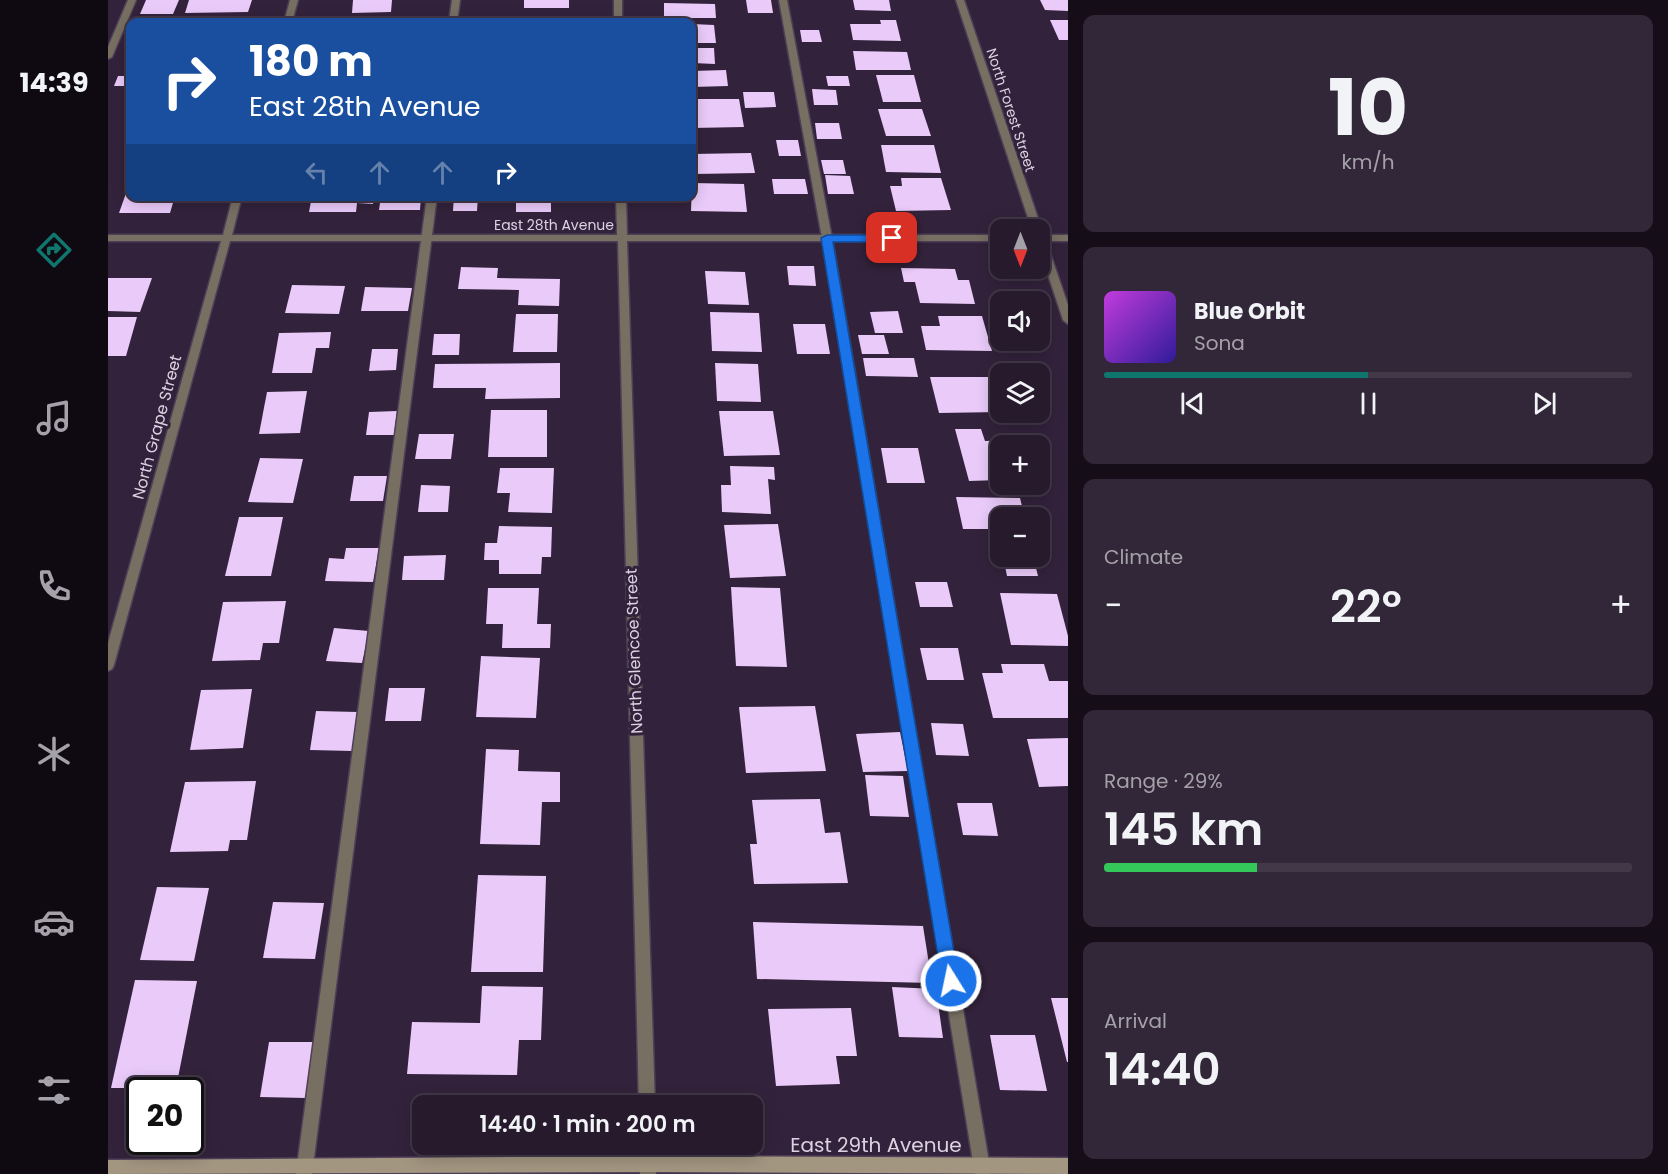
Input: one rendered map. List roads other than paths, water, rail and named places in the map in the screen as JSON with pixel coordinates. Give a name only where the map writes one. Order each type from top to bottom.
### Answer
[{"type":"street","points":[[108,57],[132,0]]},
{"type":"street","points":[[289,18],[294,0]]},
{"type":"street","points":[[454,18],[456,0]]},
{"type":"street","points":[[618,0],[618,18]]},
{"type":"street","points":[[783,0],[827,238],[982,1170]]},
{"type":"street","name":"North Forest Street","points":[[960,0],[1033,219]]},
{"type":"street","name":"North Grape Street","points":[[108,665],[237,201]]},
{"type":"street","points":[[305,1170],[431,201]]},
{"type":"street","name":"North Glencoe Street","points":[[621,201],[646,1095]]},
{"type":"street","name":"East 28th Avenue","points":[[108,237],[990,238]]},
{"type":"street","points":[[1050,238],[1068,238]]},
{"type":"street","points":[[1050,267],[1068,320]]},
{"type":"street","name":"East 29th Avenue","points":[[108,1168],[982,1170],[1068,1166]]}]
